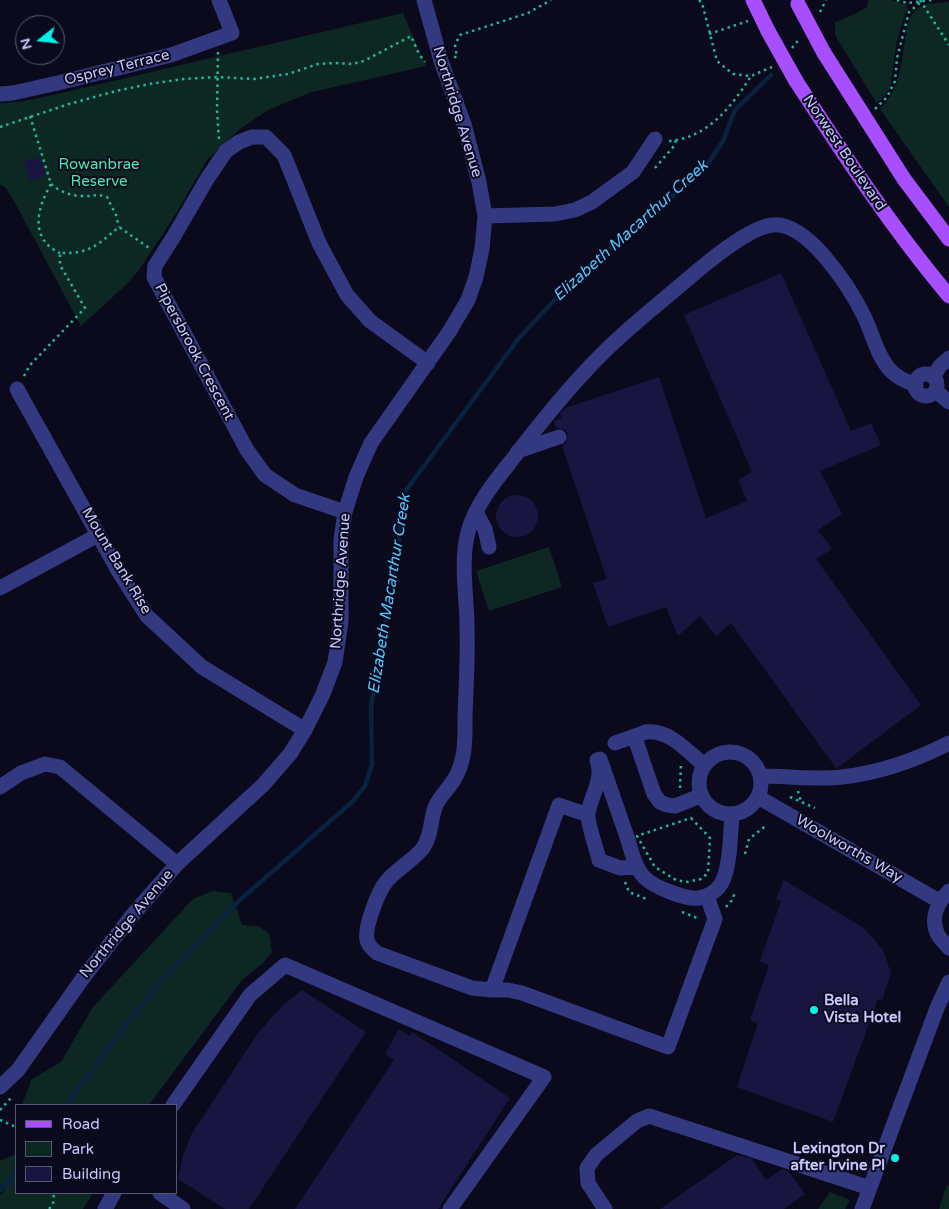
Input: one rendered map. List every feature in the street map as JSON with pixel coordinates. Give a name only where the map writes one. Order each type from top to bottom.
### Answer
[{"type":"main road","name":"Norwest Boulevard","points":[[753,0],[796,81],[875,201],[949,296]]},
{"type":"main road","points":[[797,2],[824,53],[904,179],[949,239]]},
{"type":"street","points":[[219,0],[225,35]]},
{"type":"street","name":"Northridge Avenue","points":[[0,1087],[18,1070],[88,970],[177,864],[263,785],[290,754],[305,730],[323,694],[335,662],[341,622],[342,540],[345,512],[356,477],[371,443],[428,363],[468,300],[476,277],[482,249],[485,216],[480,182],[464,124],[441,61],[424,0]]},
{"type":"street","name":"Osprey Terrace","points":[[0,94],[28,90],[134,65],[171,55],[225,35]]},
{"type":"street","name":"Pipersbrook Crescent","points":[[345,512],[295,495],[265,474],[247,450],[154,277],[155,266],[203,185],[226,151],[239,142],[252,137],[266,137],[284,155],[319,243],[347,295],[370,321],[428,363]]},
{"type":"street","points":[[485,216],[555,214],[575,210],[592,202],[633,172],[655,139]]},
{"type":"street","points":[[707,896],[714,919],[668,1047],[522,993],[508,990],[472,988],[377,953],[370,947],[366,939],[366,930],[380,892],[386,883],[422,848],[429,837],[435,808],[439,799],[454,779],[464,754],[467,627],[464,553],[468,531],[476,512],[486,494],[518,451],[550,411],[600,356],[713,258],[753,232],[773,225],[796,231],[824,257],[853,297],[883,361],[898,377],[916,385],[918,392],[924,396],[931,395],[940,366],[949,358]]},
{"type":"street","points":[[934,384],[949,402]]},
{"type":"street","name":"Mount Bank Rise","points":[[17,388],[118,572],[147,616],[202,667],[305,730]]},
{"type":"street","points":[[518,451],[559,437]]},
{"type":"street","points":[[476,512],[485,529],[489,547]]},
{"type":"street","points":[[0,588],[98,535]]},
{"type":"street","points":[[615,743],[642,738],[656,731],[666,735],[704,764]]},
{"type":"street","points":[[642,738],[654,794],[660,802],[675,806],[700,796]]},
{"type":"street","points":[[760,776],[825,778],[859,774],[896,765],[949,743]]},
{"type":"street","points":[[719,753],[740,753],[756,766],[760,776],[758,797],[747,810],[732,815],[713,810],[700,796],[698,786],[704,764],[719,753]]},
{"type":"street","points":[[637,867],[620,868],[599,860],[588,815],[600,777],[599,759],[637,867],[653,885],[698,899],[714,892],[721,884],[726,868],[732,815]]},
{"type":"street","points":[[0,786],[22,773],[45,764],[60,767],[177,864]]},
{"type":"street","name":"Woolworths Way","points":[[758,797],[944,896]]},
{"type":"street","points":[[492,990],[559,805],[588,815]]},
{"type":"street","points":[[944,896],[934,918],[938,936],[949,948]]},
{"type":"street","points":[[174,1104],[250,995],[285,965],[544,1077],[450,1209]]},
{"type":"street","points":[[862,1209],[937,1008],[949,982]]},
{"type":"street","points":[[605,1209],[588,1184],[587,1168],[596,1155],[609,1144],[637,1121],[649,1116],[870,1188]]},
{"type":"street","points":[[105,1209],[113,1194]]},
{"type":"street","points":[[161,1194],[183,1209]]},
{"type":"path","points":[[457,56],[455,45],[460,35],[528,13],[551,0]]},
{"type":"path","points":[[699,0],[702,3],[717,61],[733,74],[751,76],[772,66]]},
{"type":"path","points":[[819,14],[826,0]]},
{"type":"path","points":[[897,0],[907,3],[932,0]]},
{"type":"path","points":[[920,1],[949,45]]},
{"type":"path","points":[[873,110],[888,97],[895,81],[897,58],[909,12],[920,1]]},
{"type":"path","points":[[709,34],[761,17]]},
{"type":"path","points":[[787,53],[804,34]]},
{"type":"path","points":[[225,35],[218,78],[217,110],[219,140],[226,151]]},
{"type":"path","points":[[0,127],[30,116],[116,91],[149,84],[184,79],[254,79],[288,74],[318,64],[352,64],[364,61],[411,36],[419,54],[429,66]]},
{"type":"path","points":[[655,139],[671,141],[691,135],[716,122],[736,100],[751,76]]},
{"type":"path","points":[[30,116],[51,184],[59,191],[70,194],[82,196],[99,194],[107,197],[116,215],[119,227],[142,244],[162,255]]},
{"type":"path","points":[[51,184],[42,199],[38,213],[38,224],[42,238],[52,249],[60,253],[76,254],[86,251],[119,227]]},
{"type":"path","points":[[17,388],[30,365],[85,308],[60,265],[60,253]]},
{"type":"path","points":[[680,791],[682,762]]},
{"type":"path","points":[[797,789],[801,802]]},
{"type":"path","points":[[786,795],[815,808]]},
{"type":"path","points":[[691,818],[710,838],[709,860],[708,873],[701,879],[688,882],[676,880],[655,867],[637,836],[691,818]]},
{"type":"path","points":[[750,839],[768,825]]},
{"type":"path","points":[[0,1120],[15,1127]]},
{"type":"path","points":[[49,1209],[53,1204],[54,1194]]},
{"type":"green space","points":[[868,0],[891,0],[907,5],[908,9],[897,40],[890,88],[877,104],[835,35],[835,22],[867,7]]},
{"type":"green space","points":[[949,2],[949,207],[880,109],[888,100],[897,80],[911,16],[924,5]]},
{"type":"green space","name":"Rowanbrae Reserve","points":[[403,13],[426,66],[312,92],[268,110],[240,129],[207,160],[174,217],[139,270],[128,283],[81,326],[14,201],[6,188],[0,185],[0,103],[19,102],[66,92]]},
{"type":"green space","points":[[549,547],[562,587],[489,611],[476,571]]},
{"type":"green space","points":[[213,891],[231,893],[242,925],[258,926],[269,933],[272,952],[262,964],[242,980],[150,1104],[22,1104],[32,1079],[61,1062],[93,1007],[193,899]]},
{"type":"green space","points":[[15,1154],[15,1194],[92,1194],[83,1209],[0,1209],[0,1196],[10,1182],[0,1186],[0,1161]]},
{"type":"green space","points":[[947,1185],[949,1186],[949,1209],[939,1209]]},
{"type":"green space","points":[[830,1192],[850,1200],[845,1209],[818,1209]]},
{"type":"building","points":[[40,157],[46,176],[30,181],[24,162]]},
{"type":"building","points":[[781,273],[851,431],[871,423],[881,445],[820,471],[842,514],[818,530],[832,549],[816,559],[921,705],[837,768],[731,623],[716,636],[700,616],[678,636],[666,607],[608,627],[593,583],[607,579],[562,446],[566,443],[568,434],[565,430],[556,428],[554,421],[562,418],[560,414],[565,408],[659,377],[706,518],[747,501],[738,480],[752,472],[684,315]]},
{"type":"building","points":[[517,495],[532,501],[538,516],[532,531],[517,537],[502,531],[496,516],[502,501]]},
{"type":"building","name":"Bella Vista Hotel","points":[[784,880],[864,928],[883,950],[891,973],[882,1000],[878,999],[833,1122],[737,1087],[758,1023],[750,1020],[769,965],[760,961],[781,901],[776,899]]},
{"type":"building","points":[[302,990],[366,1032],[249,1209],[225,1209],[178,1179],[183,1156],[191,1135],[258,1033],[283,1005]]},
{"type":"building","points":[[399,1029],[410,1036],[412,1032],[510,1098],[438,1209],[295,1209],[394,1060],[385,1054]]},
{"type":"building","points":[[737,1155],[752,1159],[766,1180],[782,1169],[789,1172],[805,1194],[784,1209],[660,1209]]},
{"type":"waterway","name":"Elizabeth Macarthur Creek","points":[[68,1104],[158,984],[240,900],[352,802],[365,786],[372,765],[371,705],[397,556],[404,493],[519,338],[578,275],[704,170],[723,141],[735,110],[771,75]]},
{"type":"waterway","name":"Elizabeth Macarthur Creek","points":[[0,1190],[15,1176]]},
{"type":"place","name":"Bella Vista Hotel","points":[[814,1010]]},
{"type":"place","name":"Lexington Dr after Irvine Pl","points":[[895,1158]]}]
